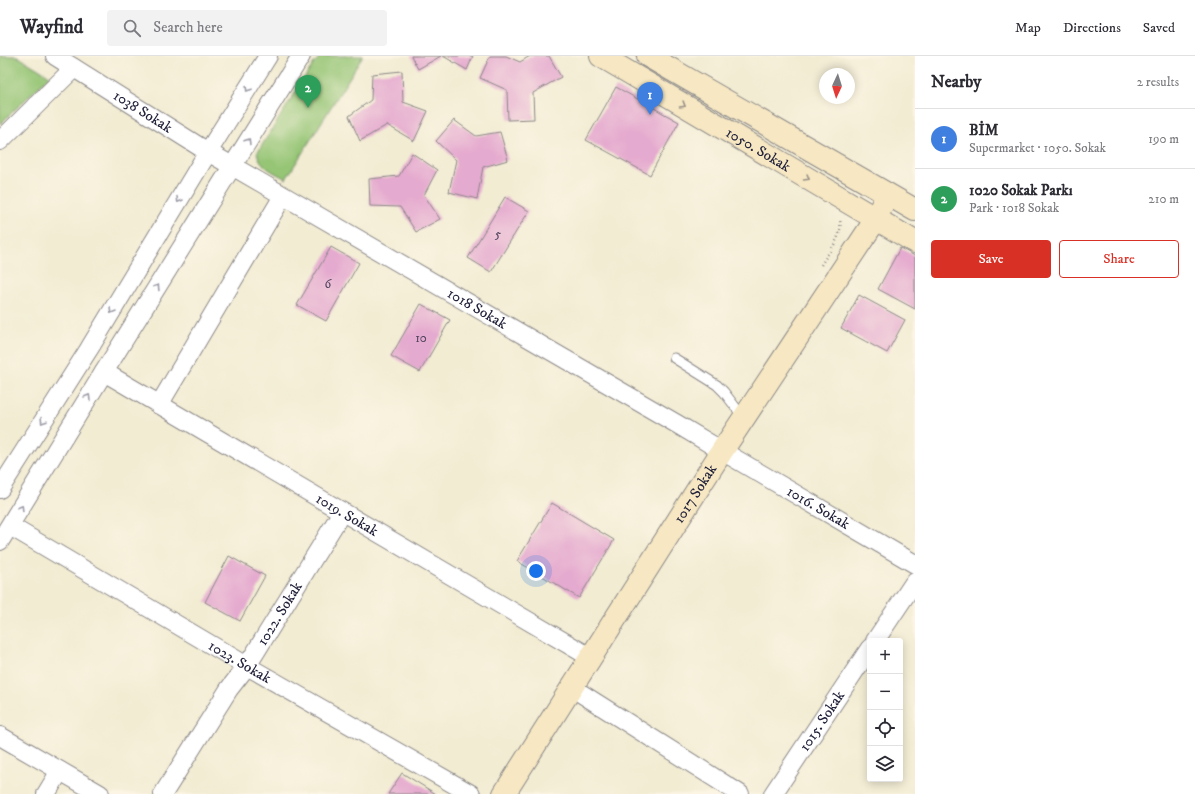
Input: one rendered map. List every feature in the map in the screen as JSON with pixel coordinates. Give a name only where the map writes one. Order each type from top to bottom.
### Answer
[{"type":"street","name":"1038 Sokak","points":[[55,56],[232,166]]},
{"type":"street","points":[[0,489],[89,349],[268,56]]},
{"type":"street","points":[[0,542],[301,56]]},
{"type":"street","name":"1050. Sokak","points":[[601,56],[915,242]]},
{"type":"street","name":"1050. Sokak","points":[[648,56],[915,210]]},
{"type":"street","points":[[0,141],[74,68]]},
{"type":"street","name":"1018 Sokak","points":[[232,166],[677,424],[722,452]]},
{"type":"street","name":"1017 Sokak","points":[[504,794],[722,452],[876,219],[887,194]]},
{"type":"street","points":[[159,405],[283,196]]},
{"type":"street","name":"1019. Sokak","points":[[104,372],[590,657]]},
{"type":"street","name":"1016. Sokak","points":[[722,452],[915,564]]},
{"type":"street","name":"1022. Sokak","points":[[163,794],[229,689],[247,666],[342,512]]},
{"type":"street","name":"1023. Sokak","points":[[10,526],[247,666],[471,794]]},
{"type":"street","points":[[877,638],[915,581]]},
{"type":"street","name":"1015. Sokak","points":[[773,794],[867,653]]},
{"type":"street","points":[[571,687],[740,794]]},
{"type":"street","points":[[0,736],[100,794]]},
{"type":"street","points":[[46,794],[60,771]]},
{"type":"lane","points":[[674,358],[717,385],[744,418]]},
{"type":"green space","points":[[0,56],[17,56],[50,76],[0,124]]},
{"type":"green space","points":[[321,56],[363,56],[286,179],[265,166],[257,153],[314,63]]},
{"type":"building","points":[[411,56],[441,56],[418,69]]},
{"type":"building","points":[[443,56],[473,56],[467,70]]},
{"type":"building","points":[[490,56],[506,56],[520,62],[530,56],[549,56],[561,77],[533,93],[534,119],[508,120],[507,90],[480,78]]},
{"type":"building","points":[[402,71],[403,102],[428,111],[414,141],[387,125],[360,141],[349,116],[371,100],[372,74]]},
{"type":"building","points":[[616,87],[679,122],[650,175],[586,140]]},
{"type":"building","points":[[454,120],[476,136],[500,132],[508,160],[483,167],[477,199],[449,192],[456,160],[436,141]]},
{"type":"building","points":[[412,153],[437,170],[424,195],[440,219],[416,232],[400,207],[370,206],[369,179],[399,176]]},
{"type":"building","points":[[505,197],[529,211],[491,272],[468,258]]},
{"type":"building","points":[[331,247],[359,263],[326,321],[297,305]]},
{"type":"building","points":[[900,248],[915,256],[915,309],[878,289]]},
{"type":"building","points":[[859,295],[905,320],[887,353],[841,328]]},
{"type":"building","points":[[421,304],[450,320],[420,372],[391,356]]},
{"type":"building","points":[[552,503],[614,540],[579,598],[517,561]]},
{"type":"building","points":[[229,556],[265,576],[240,621],[205,602]]},
{"type":"building","points":[[402,773],[436,794],[388,794]]},
{"type":"place","name":"1020 Sokak Parkı","points":[[308,108]]},
{"type":"place","name":"BİM","points":[[650,115]]}]
